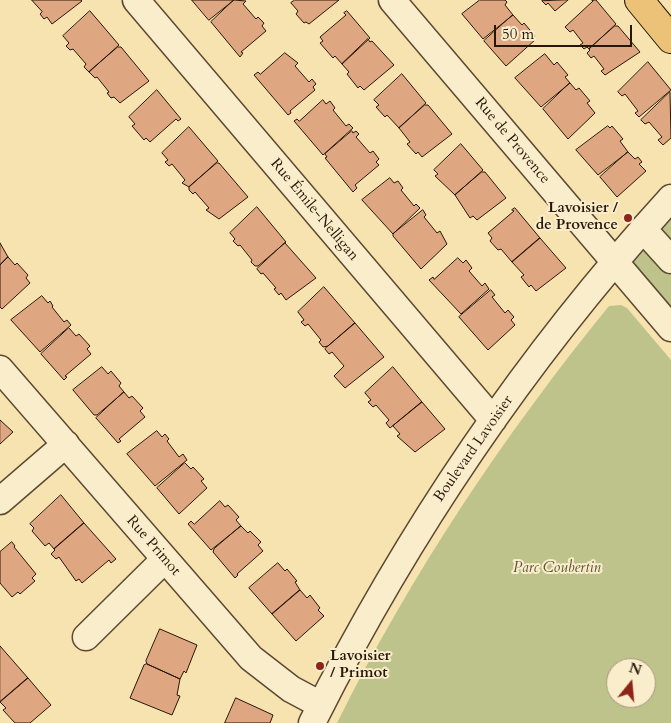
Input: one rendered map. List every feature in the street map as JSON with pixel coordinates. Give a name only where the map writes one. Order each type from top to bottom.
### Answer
[{"type":"main road","points":[[639,0],[671,39]]},
{"type":"street","name":"Rue Émile-Nelligan","points":[[136,0],[493,420]]},
{"type":"street","name":"Rue de Provence","points":[[392,0],[671,328]]},
{"type":"street","name":"Boulevard Lavoisier","points":[[316,714],[404,556],[493,420],[581,302],[643,228],[671,198]]},
{"type":"street","points":[[643,228],[671,260]]},
{"type":"street","name":"Rue Primot","points":[[0,369],[251,658],[291,689],[316,714]]},
{"type":"street","points":[[0,501],[66,444]]},
{"type":"street","points":[[86,637],[164,560]]},
{"type":"green space","points":[[671,198],[671,247],[647,224]]},
{"type":"green space","points":[[639,234],[671,270],[671,328],[627,277]]},
{"type":"green space","name":"Parc Coubertin","points":[[621,305],[627,308],[671,360],[671,723],[337,723],[396,613],[461,507],[496,455],[609,306]]},
{"type":"building","points":[[32,0],[82,1],[52,24],[47,17],[44,19],[40,14],[42,12]]},
{"type":"building","points":[[192,0],[234,0],[209,20]]},
{"type":"building","points":[[234,0],[246,1],[243,4],[256,19],[258,17],[264,23],[262,26],[266,31],[241,52],[243,53],[240,57],[211,22]]},
{"type":"building","points":[[295,0],[339,0],[309,24],[304,23],[296,14],[298,11],[291,3]]},
{"type":"building","points":[[480,0],[505,0],[507,2],[505,5],[513,15],[483,39],[462,14]]},
{"type":"building","points":[[568,0],[555,11],[548,3],[546,5],[542,1]]},
{"type":"building","points":[[592,0],[596,0],[616,24],[589,49],[587,47],[584,49],[580,45],[583,43],[573,30],[570,32],[565,27]]},
{"type":"building","points":[[90,11],[119,45],[89,72],[84,67],[86,64],[73,49],[70,50],[66,46],[69,43],[63,36]]},
{"type":"building","points":[[347,11],[370,38],[342,64],[335,56],[333,58],[320,43],[323,41],[320,37],[346,15],[344,13]]},
{"type":"building","points":[[513,15],[522,25],[524,23],[535,36],[533,38],[535,40],[506,66],[484,41]]},
{"type":"building","points":[[615,26],[618,26],[640,52],[605,75],[601,71],[604,69],[594,56],[591,58],[587,53]]},
{"type":"building","points":[[368,39],[394,65],[364,90],[360,86],[358,88],[342,64]]},
{"type":"building","points":[[118,47],[121,47],[149,81],[120,103],[114,97],[111,98],[107,93],[109,92],[97,77],[95,78],[89,72]]},
{"type":"building","points":[[285,53],[298,63],[295,66],[309,82],[312,79],[316,84],[313,87],[315,90],[290,111],[291,113],[288,115],[254,75],[258,72],[260,74]]},
{"type":"building","points":[[545,54],[554,65],[557,62],[568,75],[565,77],[570,83],[541,107],[515,78]]},
{"type":"building","points":[[648,62],[671,90],[639,117],[635,113],[638,111],[625,94],[622,96],[618,92]]},
{"type":"building","points":[[402,74],[426,103],[399,128],[387,115],[385,117],[376,107],[379,105],[374,100]]},
{"type":"building","points":[[570,83],[576,90],[579,88],[590,101],[587,103],[595,113],[568,139],[543,109]]},
{"type":"building","points":[[157,90],[181,119],[178,121],[176,119],[150,142],[146,138],[144,140],[132,126],[135,124],[129,117]]},
{"type":"building","points":[[670,92],[671,138],[663,145],[658,140],[662,137],[649,122],[645,124],[641,120]]},
{"type":"building","points":[[323,100],[326,104],[330,101],[335,108],[333,110],[346,126],[349,124],[353,128],[323,155],[294,121],[297,119],[299,121]]},
{"type":"building","points":[[425,105],[428,105],[452,134],[422,157],[418,152],[416,154],[407,144],[410,142],[399,128]]},
{"type":"building","points":[[608,126],[610,128],[612,126],[623,139],[620,141],[628,152],[598,175],[576,150]]},
{"type":"building","points":[[189,127],[218,161],[189,187],[182,183],[185,180],[172,164],[169,166],[165,162],[168,160],[162,153]]},
{"type":"building","points":[[352,131],[353,133],[356,131],[359,134],[356,137],[370,153],[373,151],[379,159],[376,162],[379,165],[355,185],[357,188],[353,192],[325,158],[327,157],[325,154]]},
{"type":"building","points":[[461,144],[483,170],[455,195],[435,176],[438,174],[434,170]]},
{"type":"building","points":[[628,152],[635,159],[638,157],[642,162],[639,164],[646,171],[617,197],[600,177]]},
{"type":"building","points":[[217,163],[248,197],[219,219],[206,210],[209,208],[195,192],[193,194],[189,190],[189,187]]},
{"type":"building","points":[[482,172],[485,172],[506,198],[477,220],[473,216],[470,218],[455,195]]},
{"type":"building","points":[[390,178],[394,183],[398,181],[403,188],[401,190],[414,206],[416,204],[420,208],[393,234],[362,200]]},
{"type":"building","points":[[257,207],[286,242],[258,266],[255,266],[240,245],[238,246],[233,241],[235,239],[230,233]]},
{"type":"building","points":[[515,208],[540,238],[512,262],[501,249],[498,250],[490,241],[492,238],[488,233],[514,211],[512,210]]},
{"type":"building","points":[[423,210],[426,215],[424,217],[437,233],[440,231],[447,244],[421,269],[393,234]]},
{"type":"building","points":[[540,238],[566,268],[536,291],[531,285],[529,287],[521,277],[524,275],[512,262]]},
{"type":"building","points":[[0,243],[8,257],[0,265]]},
{"type":"building","points":[[285,243],[316,278],[286,300],[281,293],[279,295],[274,289],[276,288],[257,269]]},
{"type":"building","points":[[8,257],[15,265],[17,263],[28,275],[26,278],[30,283],[2,309],[0,307],[0,265]]},
{"type":"building","points":[[458,258],[463,263],[466,260],[472,268],[469,271],[482,286],[485,283],[489,289],[461,314],[429,280],[433,277],[434,279]]},
{"type":"building","points":[[324,287],[355,323],[328,346],[323,347],[319,342],[321,340],[308,324],[305,326],[301,322],[304,320],[298,312]]},
{"type":"building","points":[[491,290],[495,295],[492,297],[505,313],[508,310],[514,317],[511,320],[515,325],[488,350],[459,317]]},
{"type":"building","points":[[42,296],[48,303],[50,301],[52,307],[64,322],[67,320],[71,325],[40,352],[11,320]]},
{"type":"building","points":[[355,323],[384,357],[345,388],[334,376],[344,366],[332,352],[329,354],[325,349]]},
{"type":"building","points":[[69,328],[76,336],[79,334],[90,346],[87,349],[91,354],[65,376],[67,377],[64,380],[41,354]]},
{"type":"building","points":[[102,367],[108,374],[111,371],[121,383],[119,386],[124,392],[97,415],[94,415],[73,390]]},
{"type":"building","points":[[393,367],[422,402],[390,428],[386,423],[389,420],[376,405],[373,407],[368,402],[371,400],[365,393]]},
{"type":"building","points":[[124,392],[129,398],[132,396],[143,408],[140,411],[145,417],[119,439],[121,441],[118,443],[96,418]]},
{"type":"building","points":[[422,402],[445,429],[415,452],[397,436],[400,434],[393,426]]},
{"type":"building","points":[[0,420],[13,432],[0,444]]},
{"type":"building","points":[[157,431],[162,437],[165,434],[169,439],[167,441],[179,457],[183,454],[187,460],[155,486],[127,454]]},
{"type":"building","points":[[185,463],[191,469],[193,467],[204,479],[201,481],[207,488],[179,514],[157,488]]},
{"type":"building","points":[[61,495],[84,523],[54,549],[49,543],[45,546],[32,531],[34,528],[30,524]]},
{"type":"building","points":[[220,501],[225,507],[228,505],[239,517],[236,520],[241,526],[211,550],[188,524],[191,521],[194,524]]},
{"type":"building","points":[[84,523],[116,559],[111,563],[109,560],[82,583],[79,579],[76,581],[59,557],[56,559],[51,554],[54,549]]},
{"type":"building","points":[[241,526],[248,533],[250,531],[261,542],[258,545],[263,551],[235,578],[213,552],[214,549]]},
{"type":"building","points":[[12,542],[36,574],[32,578],[35,581],[20,594],[18,592],[12,597],[0,583],[0,552]]},
{"type":"building","points":[[278,563],[285,571],[287,569],[297,581],[295,582],[300,590],[272,614],[249,588]]},
{"type":"building","points":[[300,590],[307,598],[310,595],[320,608],[318,610],[324,616],[296,641],[272,614]]},
{"type":"building","points":[[160,629],[197,645],[186,673],[184,671],[180,679],[147,664],[146,661]]},
{"type":"building","points":[[0,646],[28,678],[0,702]]},
{"type":"building","points":[[147,664],[180,679],[177,695],[180,696],[172,715],[130,698],[144,665]]},
{"type":"building","points":[[28,678],[51,705],[30,723],[15,723],[3,710],[6,708],[0,702]]},
{"type":"building","points":[[236,698],[273,715],[270,723],[225,723]]},
{"type":"place","name":"Lavoisier / de Provence","points":[[628,218]]},
{"type":"place","name":"Lavoisier / Primot","points":[[320,666]]}]
